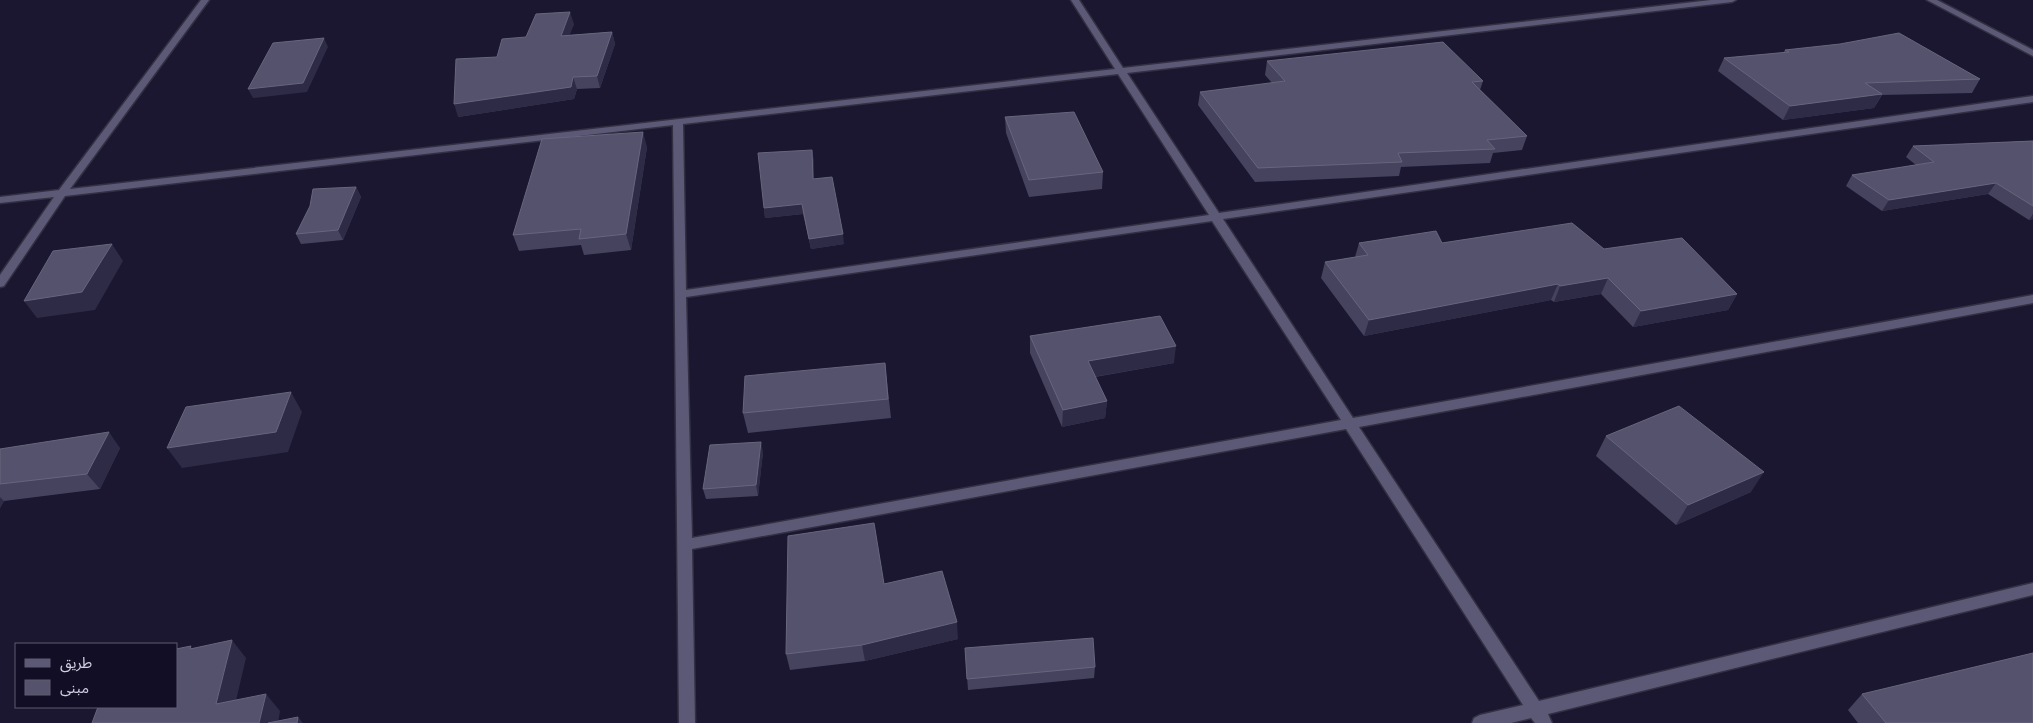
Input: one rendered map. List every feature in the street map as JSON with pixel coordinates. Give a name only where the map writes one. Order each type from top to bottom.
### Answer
[{"type":"street","points":[[0,284],[62,193],[205,0]]},
{"type":"street","points":[[1075,0],[1540,716]]},
{"type":"street","points":[[0,200],[1732,0]]},
{"type":"street","points":[[1931,0],[2033,53]]},
{"type":"street","points":[[681,294],[2033,99]]},
{"type":"street","points":[[678,122],[687,723]]},
{"type":"street","points":[[684,545],[2033,299]]},
{"type":"street","points":[[1480,723],[1540,716],[2033,588]]},
{"type":"building","points":[[570,12],[561,36],[612,32],[597,76],[573,77],[571,87],[454,104],[456,59],[497,57],[502,39],[526,37],[536,14]]},
{"type":"building","points":[[1899,33],[1980,79],[1865,83],[1882,94],[1790,106],[1724,58],[1789,52],[1785,50],[1840,44]]},
{"type":"building","points":[[324,38],[303,83],[248,89],[273,43]]},
{"type":"building","points":[[1443,42],[1483,81],[1472,82],[1527,136],[1487,140],[1495,149],[1398,153],[1402,162],[1258,168],[1200,92],[1285,81],[1267,61]]},
{"type":"building","points":[[1074,112],[1103,172],[1029,180],[1005,117]]},
{"type":"building","points":[[643,132],[626,234],[579,239],[581,229],[513,235],[542,139]]},
{"type":"building","points":[[2033,141],[2033,206],[1996,183],[1889,200],[1852,175],[1934,162],[1913,146]]},
{"type":"building","points":[[812,150],[813,179],[832,177],[843,234],[809,239],[802,204],[764,208],[758,153]]},
{"type":"building","points":[[356,187],[338,230],[296,234],[310,206],[313,189]]},
{"type":"building","points":[[1572,223],[1604,249],[1682,238],[1737,294],[1641,311],[1608,278],[1560,286],[1558,284],[1369,320],[1325,262],[1368,255],[1359,243],[1436,231],[1442,243]]},
{"type":"building","points":[[112,244],[82,292],[24,301],[53,251]]},
{"type":"building","points":[[1160,316],[1176,346],[1088,361],[1107,401],[1063,410],[1030,336]]},
{"type":"building","points":[[885,363],[888,399],[743,413],[745,376]]},
{"type":"building","points":[[291,392],[276,432],[167,448],[186,407]]},
{"type":"building","points":[[1679,406],[1764,472],[1688,505],[1606,436]]},
{"type":"building","points":[[109,432],[87,474],[0,484],[0,449]]},
{"type":"building","points":[[761,442],[756,485],[703,489],[710,445]]},
{"type":"building","points":[[874,523],[884,584],[942,571],[957,622],[862,645],[786,654],[788,536]]},
{"type":"building","points":[[1093,638],[1095,667],[967,679],[965,648]]},
{"type":"building","points":[[232,640],[216,704],[266,694],[259,723],[92,723],[98,708],[178,708],[178,649],[191,646],[190,649]]},
{"type":"building","points":[[2033,653],[2033,723],[1886,723],[1862,694]]},
{"type":"building","points":[[298,717],[297,723],[268,723]]}]
